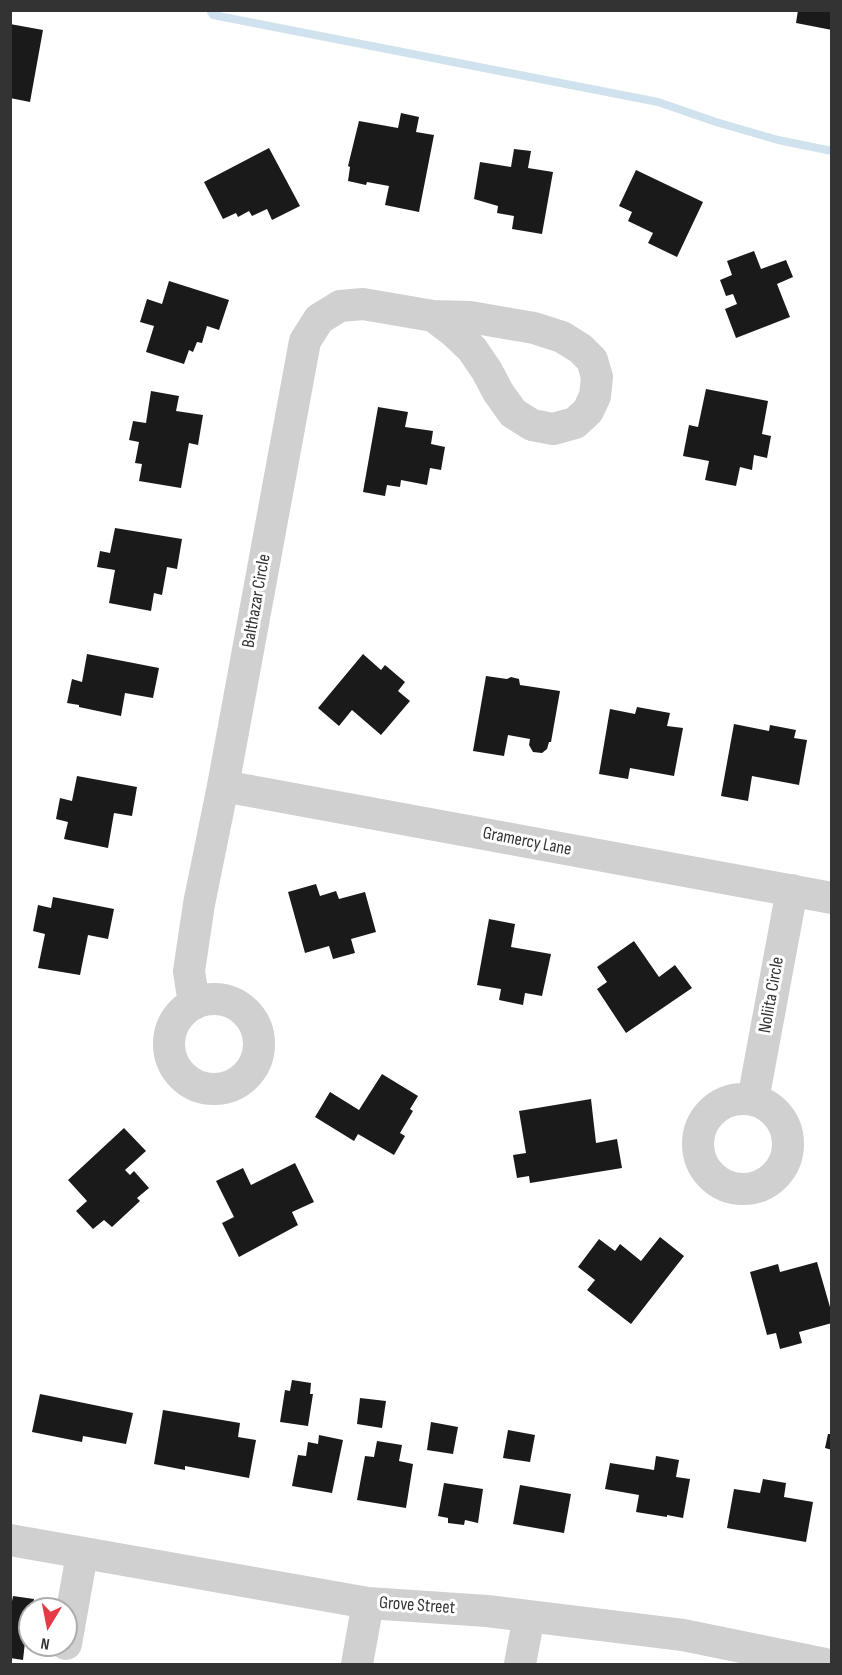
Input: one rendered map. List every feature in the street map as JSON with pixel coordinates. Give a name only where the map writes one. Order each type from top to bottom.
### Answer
[{"type":"street","name":"Balthazar Circle","points":[[194,1004],[189,971],[199,904],[305,341],[319,319],[340,306],[363,304],[433,316],[471,316],[534,328],[562,337],[581,349],[592,360],[597,377],[595,396],[588,411],[575,423],[553,429],[532,425],[513,413],[472,349],[433,316]]},
{"type":"street","name":"Gramercy Lane","points":[[223,786],[831,898]]},
{"type":"street","name":"Noliita Circle","points":[[753,1100],[792,890]]},
{"type":"street","name":"Grove Street","points":[[10,1540],[368,1603],[487,1611],[683,1635],[825,1665]]},
{"type":"street","points":[[74,1597],[82,1554]]},
{"type":"street","points":[[357,1665],[368,1603]]},
{"type":"street","points":[[520,1665],[529,1616]]},
{"type":"building","points":[[798,10],[832,10],[832,30],[796,23]]},
{"type":"building","points":[[10,24],[43,30],[30,102],[10,98]]},
{"type":"building","points":[[401,113],[419,117],[416,132],[434,135],[419,212],[385,205],[389,186],[348,181],[350,167],[348,166],[359,121],[398,128]]},
{"type":"building","points":[[269,148],[300,206],[272,220],[267,209],[252,216],[249,211],[238,217],[236,213],[223,219],[204,182]]},
{"type":"building","points":[[514,149],[531,151],[528,168],[553,172],[542,234],[512,229],[514,216],[497,213],[498,206],[474,199],[480,162],[511,167]]},
{"type":"building","points":[[636,170],[703,202],[677,257],[648,243],[653,233],[628,221],[632,212],[619,206]]},
{"type":"building","points":[[754,251],[761,269],[786,260],[793,277],[777,284],[790,317],[736,338],[725,309],[737,304],[733,294],[726,296],[720,280],[732,275],[727,261]]},
{"type":"building","points":[[169,281],[229,300],[219,330],[207,326],[202,343],[197,342],[193,352],[189,350],[184,364],[146,352],[154,326],[140,322],[147,299],[162,304]]},
{"type":"building","points":[[706,389],[768,401],[762,434],[771,436],[767,458],[754,455],[752,470],[740,467],[736,486],[705,480],[709,461],[683,456],[689,425],[698,427]]},
{"type":"building","points":[[151,391],[179,396],[176,411],[203,415],[198,445],[189,443],[181,488],[139,481],[142,464],[135,463],[139,442],[129,440],[133,421],[146,423]]},
{"type":"building","points":[[378,407],[408,412],[405,427],[433,431],[431,444],[445,447],[441,470],[430,468],[427,485],[401,480],[400,487],[387,485],[385,496],[363,492]]},
{"type":"building","points":[[115,528],[182,539],[177,569],[167,567],[162,595],[154,593],[151,611],[109,603],[115,570],[97,567],[100,551],[110,553]]},
{"type":"building","points":[[87,654],[159,668],[153,698],[125,693],[121,716],[67,703],[72,679],[82,682]]},
{"type":"building","points":[[363,654],[381,670],[385,665],[405,682],[398,691],[410,701],[381,735],[352,710],[339,726],[318,708]]},
{"type":"building","points":[[486,676],[507,679],[511,677],[519,679],[520,685],[560,691],[551,742],[542,753],[533,752],[529,745],[530,739],[508,735],[504,756],[473,751]]},
{"type":"building","points":[[637,707],[670,713],[667,726],[683,728],[674,776],[630,768],[628,779],[599,774],[610,709],[635,714]]},
{"type":"building","points":[[734,724],[769,731],[770,725],[796,730],[794,738],[807,740],[799,785],[752,776],[748,801],[721,796]]},
{"type":"building","points":[[77,776],[137,787],[132,816],[114,813],[108,848],[64,839],[68,822],[56,819],[60,798],[72,801]]},
{"type":"building","points":[[316,884],[320,896],[336,891],[339,899],[365,892],[376,932],[351,939],[355,953],[333,959],[329,946],[305,953],[288,892]]},
{"type":"building","points":[[53,897],[114,909],[108,939],[88,935],[80,975],[38,968],[45,934],[33,931],[38,905],[51,908]]},
{"type":"building","points":[[489,919],[515,924],[511,947],[551,954],[542,996],[525,993],[523,1005],[499,1000],[501,989],[477,985]]},
{"type":"building","points":[[634,941],[659,977],[675,965],[692,988],[626,1033],[597,989],[607,982],[597,967]]},
{"type":"building","points":[[382,1074],[418,1096],[410,1109],[413,1111],[400,1133],[405,1136],[394,1155],[358,1134],[354,1141],[315,1117],[330,1092],[359,1110]]},
{"type":"building","points":[[591,1099],[596,1143],[617,1139],[622,1168],[530,1183],[529,1176],[517,1178],[513,1155],[526,1153],[519,1111]]},
{"type":"building","points":[[124,1128],[146,1151],[125,1170],[130,1175],[134,1171],[149,1188],[137,1198],[140,1201],[112,1227],[104,1220],[93,1229],[76,1211],[87,1201],[68,1180]]},
{"type":"building","points":[[295,1163],[314,1202],[292,1212],[298,1225],[239,1257],[222,1223],[234,1217],[216,1181],[243,1168],[251,1185]]},
{"type":"building","points":[[660,1237],[684,1256],[631,1324],[587,1290],[595,1280],[578,1267],[599,1239],[615,1251],[620,1244],[641,1261]]},
{"type":"building","points":[[817,1262],[832,1314],[832,1323],[799,1332],[802,1343],[780,1349],[776,1333],[767,1335],[750,1272],[778,1264],[780,1272]]},
{"type":"building","points":[[292,1380],[311,1383],[310,1394],[313,1394],[308,1426],[280,1422],[285,1390],[290,1391]]},
{"type":"building","points":[[40,1394],[133,1413],[126,1444],[83,1436],[82,1442],[32,1432]]},
{"type":"building","points":[[360,1398],[386,1401],[382,1428],[357,1424]]},
{"type":"building","points":[[163,1410],[240,1423],[238,1437],[256,1440],[249,1478],[185,1466],[185,1470],[154,1464]]},
{"type":"building","points":[[431,1422],[458,1427],[453,1454],[427,1450]]},
{"type":"building","points":[[508,1430],[535,1435],[530,1462],[503,1458]]},
{"type":"building","points":[[828,1434],[832,1434],[832,1450],[825,1448]]},
{"type":"building","points":[[319,1435],[343,1440],[332,1493],[292,1486],[298,1455],[306,1456],[308,1442],[318,1444]]},
{"type":"building","points":[[377,1441],[402,1445],[399,1461],[413,1464],[406,1508],[357,1500],[365,1456],[374,1457]]},
{"type":"building","points":[[656,1456],[679,1460],[676,1477],[690,1479],[683,1518],[636,1512],[639,1495],[605,1489],[610,1463],[654,1470]]},
{"type":"building","points":[[763,1479],[786,1483],[784,1497],[813,1502],[806,1542],[727,1528],[734,1489],[760,1493]]},
{"type":"building","points":[[444,1483],[483,1489],[478,1523],[465,1520],[464,1525],[448,1523],[448,1518],[438,1516]]},
{"type":"building","points":[[520,1485],[571,1494],[564,1533],[513,1524]]},
{"type":"building","points":[[13,1596],[20,1597],[18,1597],[18,1657],[23,1657],[23,1660],[10,1658],[10,1612]]},
{"type":"waterway","points":[[210,10],[213,15],[658,102],[778,140],[832,151]]}]
